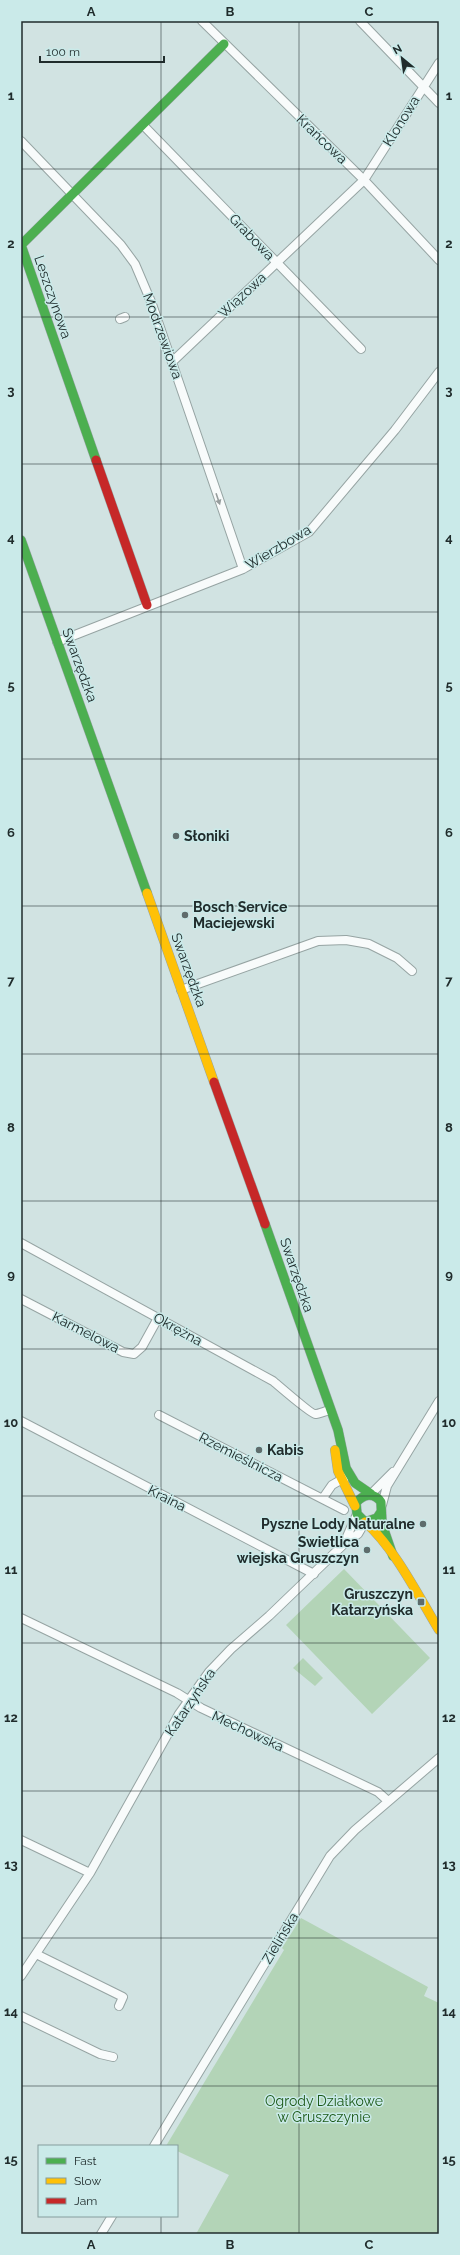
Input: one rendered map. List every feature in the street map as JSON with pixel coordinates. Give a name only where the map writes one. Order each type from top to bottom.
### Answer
[{"type":"street","name":"Krańcowa","points":[[202,21],[364,180],[439,260]]},
{"type":"street","points":[[360,21],[439,103]]},
{"type":"street","name":"Leszczynowa","points":[[147,605],[22,252],[21,245],[224,44]]},
{"type":"street","name":"Klonowa","points":[[364,180],[439,63]]},
{"type":"street","name":"Grabowa","points":[[143,125],[361,349]]},
{"type":"street","name":"Modrzewiowa","points":[[21,141],[121,245],[135,264],[152,304],[173,362],[205,462],[243,569]]},
{"type":"street","name":"Wiązowa","points":[[173,362],[364,180]]},
{"type":"street","name":"Wierzbowa","points":[[57,642],[147,605],[243,569],[309,532],[395,430],[439,372]]},
{"type":"street","name":"Swarzędzka","points":[[21,540],[338,1430],[345,1478],[356,1510]]},
{"type":"street","points":[[181,990],[318,942],[346,940],[369,944],[397,958],[412,971]]},
{"type":"street","name":"Okrężna","points":[[21,1243],[273,1381],[300,1401],[310,1412],[316,1414],[330,1410]]},
{"type":"street","name":"Karmelowa","points":[[21,1299],[123,1352],[134,1354],[142,1347],[158,1318]]},
{"type":"street","points":[[393,1556],[382,1523],[382,1508],[387,1486],[439,1401]]},
{"type":"street","name":"Rzemieślnicza","points":[[159,1415],[344,1510]]},
{"type":"street","name":"Kraina","points":[[21,1421],[314,1574]]},
{"type":"street","points":[[400,1466],[371,1494],[360,1497],[356,1510],[393,1556],[439,1630]]},
{"type":"street","points":[[323,1498],[332,1485],[345,1478]]},
{"type":"street","name":"Swarzędzka","points":[[345,1478],[357,1488],[371,1494]]},
{"type":"street","points":[[365,1522],[377,1518],[382,1508],[378,1498],[371,1494]]},
{"type":"street","name":"Katarzyńska","points":[[344,1544],[356,1510]]},
{"type":"street","name":"Katarzyńska","points":[[21,1976],[90,1873],[188,1700],[220,1660],[314,1574],[344,1544],[358,1534],[365,1522]]},
{"type":"street","name":"Mechowska","points":[[21,1618],[188,1700],[201,1708],[378,1792],[388,1802]]},
{"type":"street","name":"Zielińska","points":[[155,2145],[330,1856],[345,1839],[439,1758]]},
{"type":"street","points":[[21,1840],[90,1873]]},
{"type":"street","points":[[36,1954],[123,1996],[119,2006]]},
{"type":"street","points":[[21,2016],[100,2054],[114,2056]]},
{"type":"street","points":[[101,2234],[111,2217]]},
{"type":"green space","points":[[344,1569],[430,1658],[372,1714],[286,1625]]},
{"type":"green space","points":[[303,1658],[323,1678],[315,1686],[293,1668]]},
{"type":"green space","name":"Ogrody Działkowe w Gruszczynie","points":[[301,1918],[428,1987],[424,1996],[439,2003],[439,2234],[196,2234],[229,2175],[178,2151],[178,2145],[167,2145],[284,1950],[282,1948]]},
{"type":"traffic: fast","points":[[96,460],[21,245],[224,44]]},
{"type":"traffic: fast","points":[[21,540],[147,893]]},
{"type":"traffic: fast","points":[[265,1224],[338,1430],[346,1468],[355,1483],[371,1494]]},
{"type":"traffic: fast","points":[[381,1512],[377,1518],[365,1522],[357,1514],[356,1503],[368,1495],[375,1497],[381,1502],[382,1524],[393,1556]]},
{"type":"traffic: slow","points":[[147,893],[214,1082]]},
{"type":"traffic: slow","points":[[335,1450],[338,1471],[355,1506]]},
{"type":"traffic: slow","points":[[365,1522],[376,1532],[396,1558],[439,1630]]},
{"type":"traffic: jam","points":[[96,460],[147,605]]},
{"type":"traffic: jam","points":[[214,1082],[265,1224]]},
{"type":"place","name":"Słoniki","points":[[176,836]]},
{"type":"place","name":"Bosch Service Maciejewski","points":[[185,915]]},
{"type":"place","name":"Kabis","points":[[259,1450]]},
{"type":"place","name":"Pyszne Lody Naturalne","points":[[423,1524]]},
{"type":"place","name":"Swietlica wiejska Gruszczyn","points":[[367,1550]]},
{"type":"place","name":"Gruszczyn Katarzyńska","points":[[421,1602]]}]
